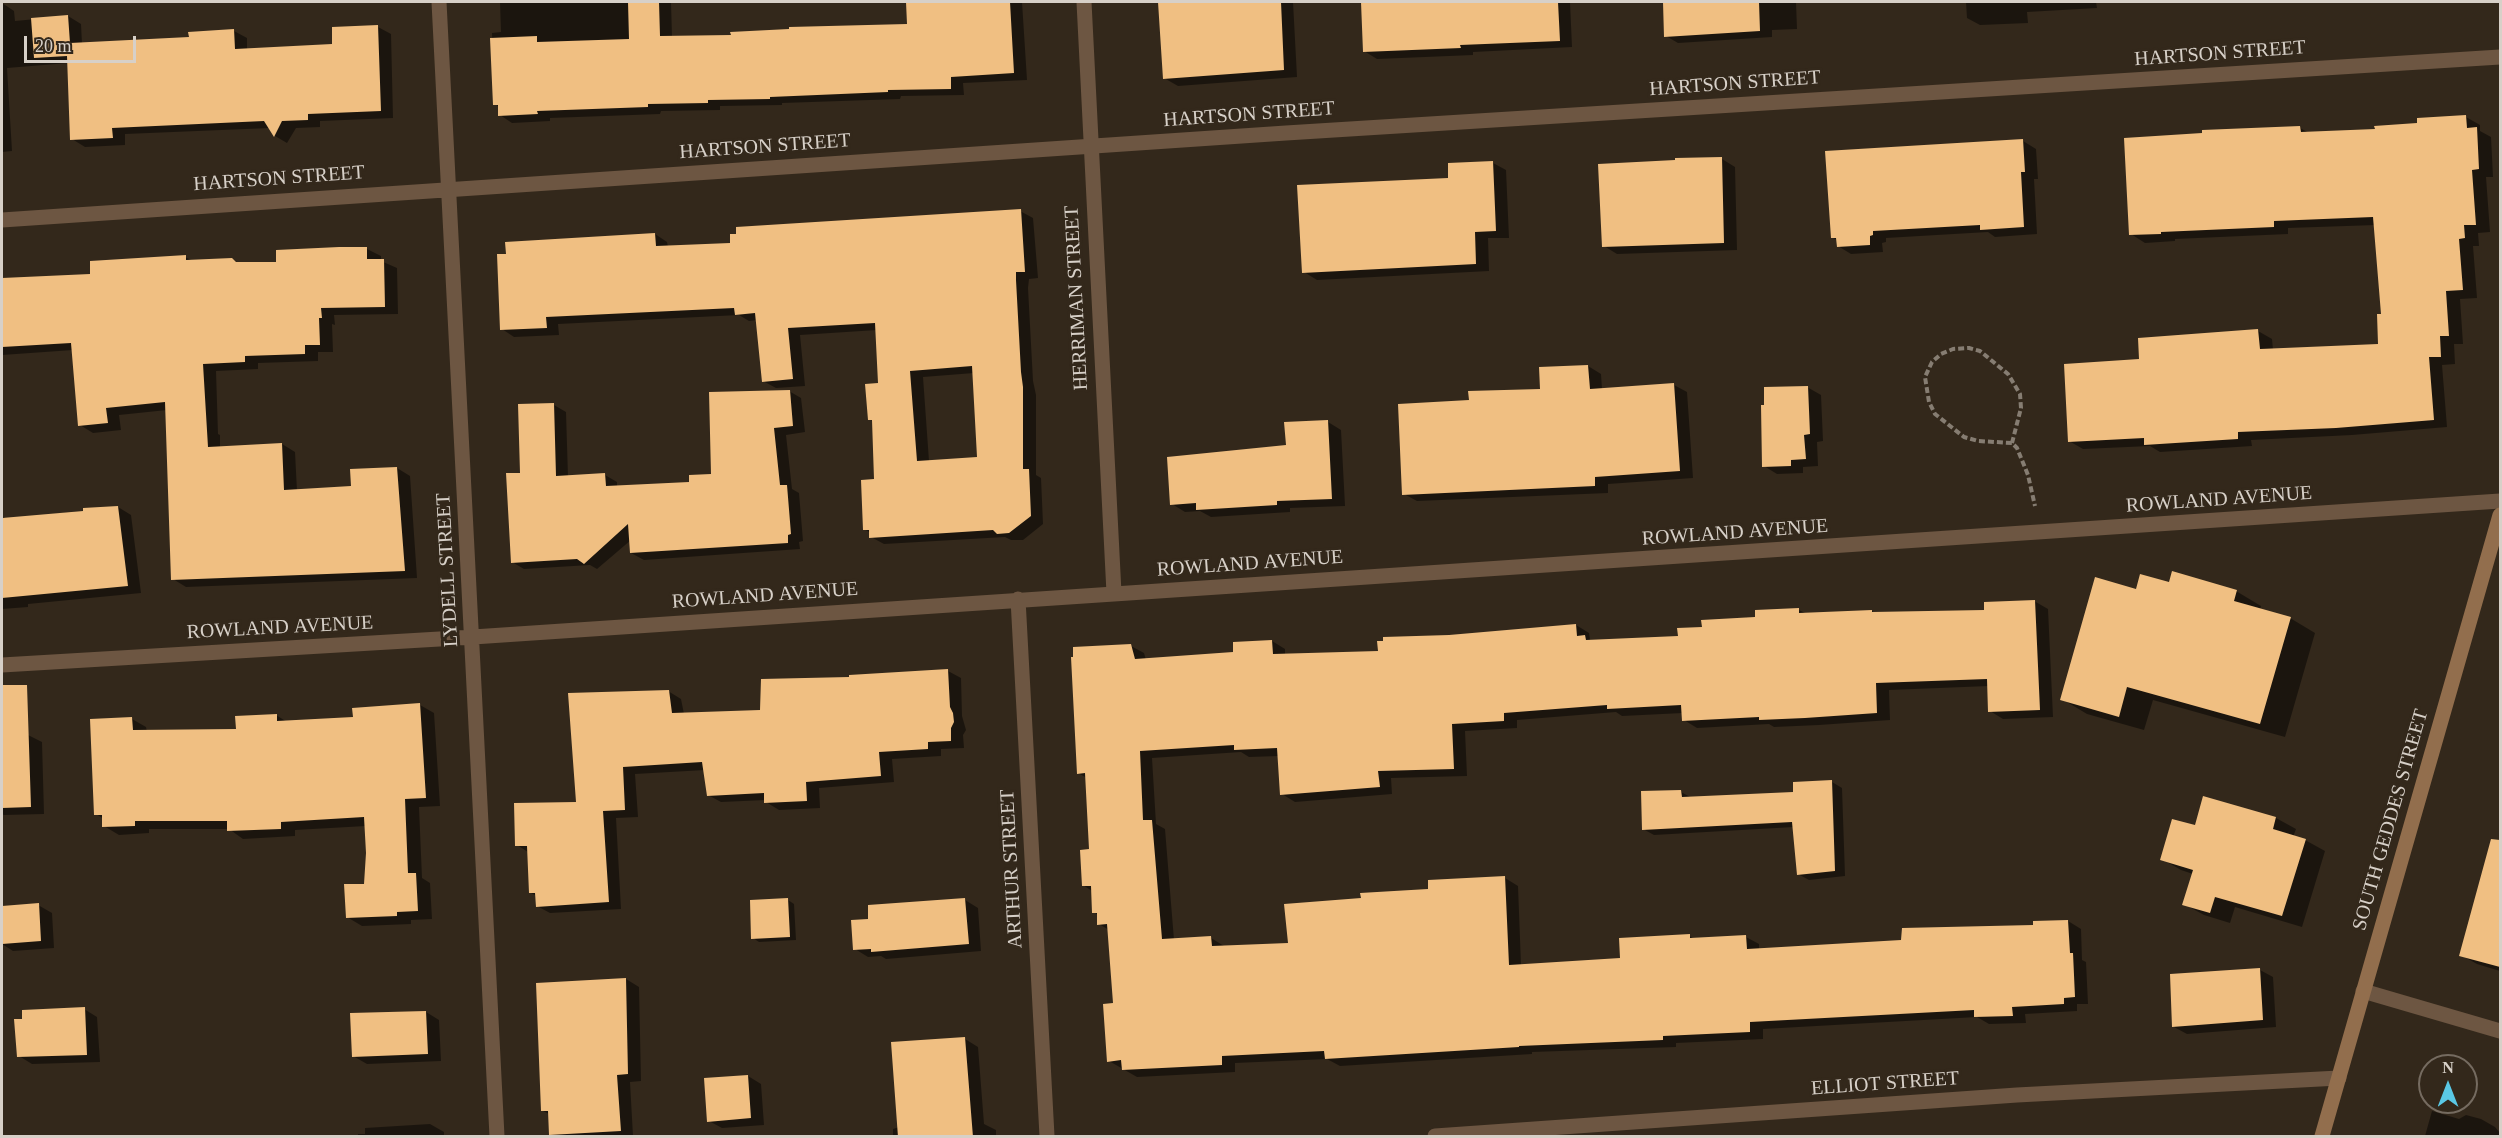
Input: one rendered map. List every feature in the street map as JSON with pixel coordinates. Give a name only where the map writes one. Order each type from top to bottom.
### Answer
[{"type":"main road","name":"SOUTH GEDDES STREET","points":[[2322,1137],[2500,515]]},
{"type":"street","name":"LYDELL STREET","points":[[439,2],[497,1137]]},
{"type":"street","name":"HERRIMAN STREET","points":[[1084,2],[1114,593]]},
{"type":"street","name":"HARTSON STREET","points":[[2,220],[448,188],[1333,130],[2500,57]]},
{"type":"street","name":"ROWLAND AVENUE","points":[[2,665],[473,637],[2500,501]]},
{"type":"street","name":"ARTHUR STREET","points":[[1018,599],[1047,1137]]},
{"type":"street","points":[[2363,991],[2500,1030]]},
{"type":"street","name":"ELLIOT STREET","points":[[1435,1137],[2017,1095],[2339,1078]]},
{"type":"path","points":[[2012,443],[2021,408],[2020,394],[2008,374],[1980,351],[1969,348],[1953,349],[1941,354],[1932,363],[1925,377],[1929,402],[1935,414],[1964,437],[1978,441],[2012,443],[2017,448],[2028,475],[2042,533]]},
{"type":"building","points":[[628,2],[659,2],[660,36],[731,35],[730,32],[789,29],[789,27],[907,24],[906,2],[1010,2],[1014,73],[951,77],[951,89],[888,90],[888,92],[770,97],[770,99],[708,100],[708,103],[648,104],[648,107],[537,111],[538,114],[498,116],[498,105],[493,105],[490,38],[537,36],[537,42],[629,39]]},
{"type":"building","points":[[1158,2],[1281,2],[1284,70],[1163,79]]},
{"type":"building","points":[[1361,2],[1558,2],[1560,41],[1363,52]]},
{"type":"building","points":[[1663,2],[1759,2],[1760,31],[1664,37]]},
{"type":"building","points":[[68,15],[70,43],[189,37],[188,32],[234,29],[235,49],[332,44],[332,27],[378,25],[381,111],[308,114],[308,120],[282,121],[274,137],[264,121],[112,128],[113,138],[70,140],[67,56],[34,58],[31,18]]},
{"type":"building","points":[[2466,115],[2467,128],[2477,127],[2479,169],[2472,170],[2476,225],[2464,225],[2465,238],[2459,239],[2463,290],[2446,291],[2449,336],[2440,336],[2441,357],[2429,357],[2434,420],[2336,428],[2238,432],[2238,439],[2144,445],[2144,438],[2068,442],[2064,364],[2139,359],[2138,338],[2258,329],[2260,349],[2378,344],[2377,314],[2381,314],[2373,217],[2274,221],[2274,227],[2129,235],[2124,138],[2202,133],[2202,130],[2300,126],[2301,132],[2375,129],[2374,126],[2417,123],[2417,118]]},
{"type":"building","points":[[2023,139],[2025,172],[2021,172],[2024,227],[1980,230],[1980,225],[1873,231],[1873,235],[1870,236],[1870,245],[1837,247],[1836,238],[1831,238],[1825,151]]},
{"type":"building","points":[[1722,157],[1724,243],[1602,247],[1598,164]]},
{"type":"building","points":[[1493,161],[1496,231],[1475,232],[1476,264],[1302,273],[1297,185],[1448,178],[1448,163]]},
{"type":"building","points":[[1021,209],[1025,272],[1016,272],[1016,280],[1023,387],[1023,469],[1029,469],[1031,516],[1009,533],[997,534],[993,530],[869,538],[869,530],[863,530],[861,480],[874,479],[872,420],[868,420],[865,384],[878,383],[875,323],[788,328],[793,379],[762,382],[755,313],[735,315],[734,308],[546,317],[547,328],[500,330],[497,254],[506,254],[505,242],[655,233],[656,246],[730,243],[730,234],[736,234],[736,227]],"holes":[[[972,366],[977,457],[917,461],[910,371]]]},
{"type":"building","points":[[367,247],[367,259],[384,259],[385,307],[321,308],[320,345],[305,345],[305,354],[245,356],[245,362],[203,364],[208,447],[282,443],[284,490],[351,486],[350,469],[397,467],[405,571],[171,580],[165,402],[106,408],[108,423],[78,426],[71,343],[2,347],[2,278],[90,274],[90,261],[186,255],[186,260],[232,258],[236,262],[276,262],[276,250]]},
{"type":"building","points":[[1588,365],[1590,389],[1674,383],[1680,471],[1595,477],[1595,486],[1402,495],[1398,404],[1469,400],[1468,391],[1540,389],[1539,367]]},
{"type":"building","points":[[1808,386],[1810,434],[1804,435],[1806,459],[1791,460],[1791,466],[1762,467],[1761,405],[1764,405],[1764,387]]},
{"type":"building","points":[[790,390],[793,426],[774,428],[780,485],[787,485],[791,534],[788,535],[788,543],[630,553],[628,524],[584,564],[577,559],[511,563],[506,473],[520,473],[518,404],[554,403],[556,476],[605,473],[606,486],[689,482],[689,475],[711,474],[709,392]]},
{"type":"building","points":[[1328,420],[1332,499],[1277,501],[1277,505],[1196,510],[1196,503],[1170,505],[1167,457],[1286,445],[1284,422]]},
{"type":"building","points":[[118,506],[128,586],[2,598],[2,518]]},
{"type":"building","points":[[2172,571],[2237,590],[2234,601],[2291,617],[2260,724],[2127,687],[2119,717],[2060,700],[2095,577],[2136,589],[2140,574],[2169,582]]},
{"type":"building","points":[[2035,600],[2040,710],[1988,712],[1987,679],[1876,683],[1877,713],[1759,720],[1759,717],[1682,721],[1681,705],[1607,709],[1607,705],[1504,713],[1504,721],[1452,724],[1454,769],[1378,771],[1380,787],[1280,795],[1277,748],[1234,750],[1234,745],[1140,751],[1143,820],[1152,820],[1162,939],[1211,936],[1212,946],[1288,943],[1284,904],[1361,898],[1360,893],[1428,889],[1428,880],[1505,876],[1509,965],[1620,958],[1619,938],[1690,934],[1690,938],[1746,935],[1747,949],[1901,940],[1902,928],[2033,925],[2033,921],[2068,920],[2070,953],[2073,953],[2075,997],[2064,998],[2064,1004],[2012,1007],[2013,1016],[1974,1017],[1974,1010],[1750,1022],[1750,1032],[1663,1036],[1663,1040],[1519,1046],[1325,1059],[1324,1051],[1222,1056],[1222,1065],[1122,1070],[1121,1060],[1107,1062],[1103,1004],[1113,1003],[1107,924],[1097,925],[1097,913],[1092,913],[1091,886],[1082,886],[1080,850],[1089,849],[1085,773],[1077,774],[1071,657],[1073,657],[1073,647],[1131,644],[1135,659],[1233,652],[1233,642],[1272,640],[1273,654],[1378,651],[1377,641],[1383,641],[1383,637],[1449,635],[1576,624],[1577,636],[1585,635],[1586,640],[1678,636],[1677,628],[1702,627],[1701,620],[1755,617],[1755,610],[1799,608],[1799,613],[1872,610],[1872,612],[1984,610],[1984,602]]},
{"type":"building","points":[[948,669],[950,707],[954,722],[951,728],[951,741],[928,742],[928,749],[879,752],[881,776],[806,782],[807,801],[764,803],[764,793],[707,796],[702,762],[623,767],[625,810],[603,811],[609,902],[536,907],[535,893],[529,893],[527,846],[515,846],[514,803],[576,802],[568,693],[669,690],[672,713],[760,710],[761,679],[849,677],[849,675]]},
{"type":"building","points":[[2,685],[27,685],[31,807],[2,808]]},
{"type":"building","points":[[420,703],[426,798],[405,799],[408,873],[416,873],[418,911],[397,912],[397,916],[346,918],[344,884],[364,884],[366,853],[364,817],[281,822],[281,829],[227,831],[227,821],[135,821],[135,826],[102,827],[102,815],[94,815],[90,719],[132,717],[133,730],[236,729],[235,716],[277,714],[277,721],[353,717],[352,708]]},
{"type":"building","points":[[1832,780],[1835,871],[1797,875],[1792,822],[1642,830],[1641,791],[1681,790],[1682,797],[1793,792],[1793,782]]},
{"type":"building","points":[[2203,796],[2276,817],[2273,829],[2306,839],[2282,916],[2215,897],[2210,913],[2182,905],[2193,870],[2160,860],[2172,819],[2195,825]]},
{"type":"building","points":[[2491,839],[2500,840],[2500,967],[2459,956]]},
{"type":"building","points":[[788,898],[790,937],[751,939],[750,900]]},
{"type":"building","points":[[965,898],[969,944],[871,952],[871,949],[853,950],[851,920],[868,919],[868,905]]},
{"type":"building","points":[[39,903],[41,941],[2,944],[2,906]]},
{"type":"building","points":[[2260,968],[2263,1020],[2172,1027],[2170,974]]},
{"type":"building","points":[[626,978],[628,1074],[617,1075],[621,1131],[549,1135],[548,1111],[541,1111],[536,983]]},
{"type":"building","points":[[85,1007],[87,1055],[17,1057],[14,1019],[22,1019],[22,1010]]},
{"type":"building","points":[[426,1011],[428,1054],[352,1057],[350,1013]]},
{"type":"building","points":[[965,1037],[973,1137],[898,1137],[891,1042]]},
{"type":"building","points":[[748,1075],[751,1118],[707,1122],[704,1078]]}]
